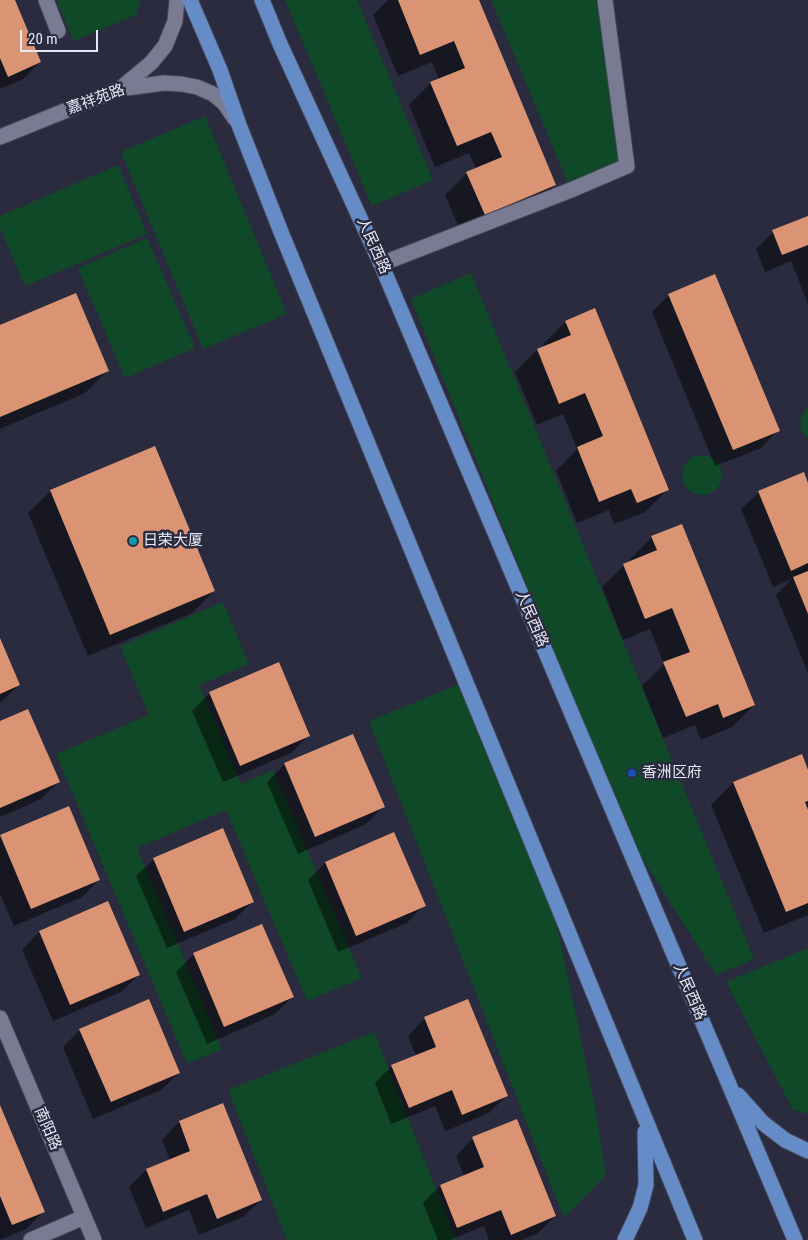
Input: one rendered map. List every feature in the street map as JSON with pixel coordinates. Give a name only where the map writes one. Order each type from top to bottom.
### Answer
[{"type":"main road","points":[[190,0],[220,70],[280,232],[695,1240]]},
{"type":"main road","name":"人民西路","points":[[262,0],[280,44],[381,264],[795,1240]]},
{"type":"main road","points":[[723,1073],[743,1102],[763,1123],[785,1140],[808,1152]]},
{"type":"main road","points":[[625,1240],[640,1208],[646,1185],[646,1137],[641,1110]]},
{"type":"street","points":[[46,0],[58,31]]},
{"type":"street","points":[[119,89],[140,74],[165,46],[175,21],[177,0]]},
{"type":"street","points":[[381,264],[571,190],[627,166],[605,0]]},
{"type":"street","name":"嘉祥苑路","points":[[0,137],[119,89],[164,83],[198,87],[213,94],[224,103],[239,125]]},
{"type":"street","name":"南阳路","points":[[0,1018],[94,1240]]},
{"type":"street","points":[[31,1240],[84,1218]]},
{"type":"green space","points":[[57,0],[141,0],[136,15],[73,41]]},
{"type":"green space","points":[[285,0],[357,0],[433,180],[372,206]]},
{"type":"green space","points":[[491,0],[600,0],[627,166],[571,190]]},
{"type":"green space","points":[[205,116],[287,314],[203,349],[121,152]]},
{"type":"green space","points":[[118,165],[147,234],[25,286],[0,228],[0,216]]},
{"type":"green space","points":[[147,238],[195,348],[125,378],[78,268]]},
{"type":"green space","points":[[471,273],[754,959],[716,975],[627,834],[411,299]]},
{"type":"green space","points":[[808,407],[808,439],[801,431],[800,424],[801,417]]},
{"type":"green space","points":[[706,455],[713,458],[719,464],[722,475],[721,483],[713,492],[706,495],[698,495],[691,492],[683,483],[682,471],[685,464],[694,456]]},
{"type":"green space","points":[[223,602],[249,664],[199,685],[241,784],[273,770],[362,978],[307,1001],[226,810],[137,848],[222,1049],[187,1064],[56,754],[149,715],[120,646]]},
{"type":"green space","points":[[467,681],[520,800],[559,935],[595,1106],[606,1175],[564,1218],[369,721]]},
{"type":"green space","points":[[808,948],[808,1114],[793,1110],[726,982]]},
{"type":"green space","points":[[374,1032],[456,1240],[287,1240],[228,1090]]},
{"type":"building","points":[[0,0],[15,0],[41,62],[8,77],[0,58]]},
{"type":"building","points":[[398,0],[479,0],[556,185],[485,215],[466,172],[502,157],[491,132],[457,146],[430,82],[465,68],[454,41],[420,55]]},
{"type":"building","points":[[808,216],[808,245],[782,255],[772,230]]},
{"type":"building","points":[[715,274],[780,431],[733,450],[668,294]]},
{"type":"building","points":[[76,293],[109,371],[0,417],[0,325]]},
{"type":"building","points":[[595,308],[669,490],[637,503],[631,489],[599,502],[577,447],[603,436],[585,393],[559,404],[537,349],[571,335],[565,321]]},
{"type":"building","name":"日荣大厦","points":[[155,446],[215,591],[110,635],[50,490]]},
{"type":"building","points":[[804,472],[808,483],[808,563],[791,571],[758,491]]},
{"type":"building","points":[[682,524],[755,705],[723,718],[718,704],[686,717],[663,662],[690,652],[672,608],[645,619],[623,564],[657,550],[651,536]]},
{"type":"building","points":[[808,571],[808,614],[793,577]]},
{"type":"building","points":[[0,638],[20,685],[0,694]]},
{"type":"building","points":[[279,662],[310,736],[240,766],[209,692]]},
{"type":"building","points":[[28,709],[60,782],[0,808],[0,721]]},
{"type":"building","points":[[353,734],[385,807],[315,837],[284,763]]},
{"type":"building","points":[[802,754],[808,770],[808,801],[805,802],[808,810],[808,903],[786,912],[733,782]]},
{"type":"building","points":[[69,806],[100,880],[31,909],[0,835]]},
{"type":"building","points":[[223,828],[254,902],[184,932],[153,858]]},
{"type":"building","points":[[394,832],[426,906],[356,936],[325,862]]},
{"type":"building","points":[[108,901],[140,975],[70,1005],[39,931]]},
{"type":"building","points":[[262,924],[294,997],[224,1027],[193,953]]},
{"type":"building","points":[[149,999],[180,1073],[111,1102],[79,1029]]},
{"type":"building","points":[[468,999],[508,1096],[462,1115],[452,1090],[409,1108],[391,1065],[436,1047],[424,1017]]},
{"type":"building","points":[[223,1103],[262,1200],[217,1219],[207,1194],[163,1212],[146,1169],[190,1151],[179,1121]]},
{"type":"building","points":[[0,1105],[45,1212],[12,1225],[0,1196]]},
{"type":"building","points":[[517,1119],[556,1216],[511,1235],[501,1210],[457,1228],[440,1185],[484,1167],[472,1137]]},
{"type":"place","name":"日荣大厦","points":[[133,541]]},
{"type":"place","name":"香洲区府","points":[[632,773]]}]
